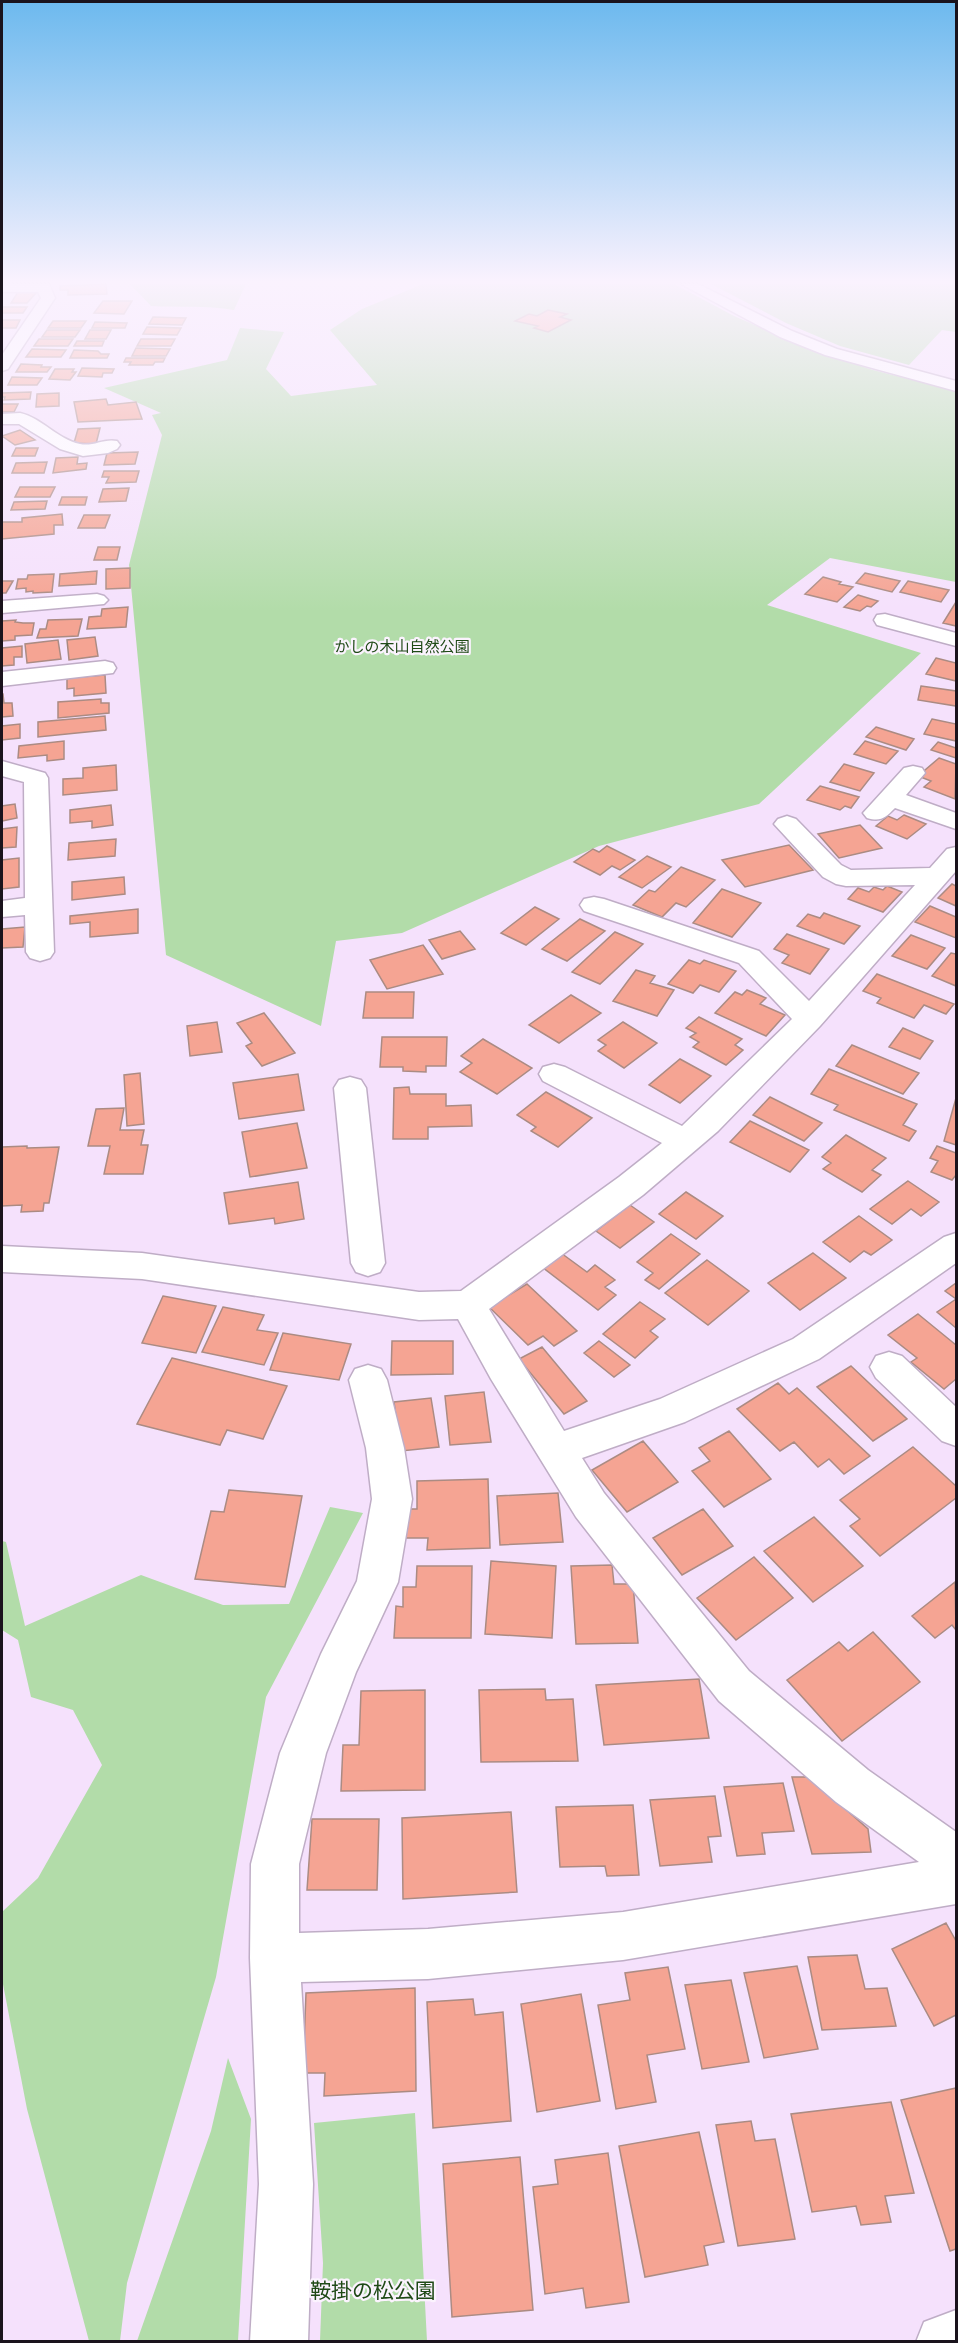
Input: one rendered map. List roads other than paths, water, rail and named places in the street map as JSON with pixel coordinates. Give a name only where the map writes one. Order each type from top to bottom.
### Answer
[{"type":"street","points":[[2,419],[25,419],[72,449],[88,451],[111,445]]},
{"type":"street","points":[[2,608],[97,600]]},
{"type":"street","points":[[885,620],[957,640]]},
{"type":"street","points":[[2,679],[105,668]]},
{"type":"street","points":[[2,768],[36,778],[40,952]]},
{"type":"street","points":[[913,773],[882,806],[957,821]]},
{"type":"street","points":[[788,824],[832,871],[846,878],[950,857]]},
{"type":"street","points":[[2,1259],[142,1266],[419,1306],[468,1305],[631,1186],[707,1123],[809,1019],[950,857]]},
{"type":"street","points":[[2,909],[39,905]]},
{"type":"street","points":[[594,905],[749,957],[809,1019]]},
{"type":"street","points":[[554,1074],[685,1142]]},
{"type":"street","points":[[350,1088],[368,1263]]},
{"type":"street","points":[[557,1450],[672,1411],[806,1349],[957,1246]]},
{"type":"street","points":[[468,1305],[504,1368],[590,1505],[734,1686],[852,1786],[957,1860]]},
{"type":"street","points":[[889,1367],[957,1430]]},
{"type":"street","points":[[279,2342],[286,2184],[275,1958],[275,1864],[303,1753],[336,1668],[377,1582],[392,1499],[385,1448],[368,1380]]},
{"type":"street","points":[[275,1958],[428,1954],[623,1936],[957,1880]]},
{"type":"street","points":[[944,2342],[957,2338]]},
{"type":"park label","name":"かしの木山自然公園","points":[[402,647]]},
{"type":"park label","name":"鞍掛の松公園","points":[[373,2291]]}]
